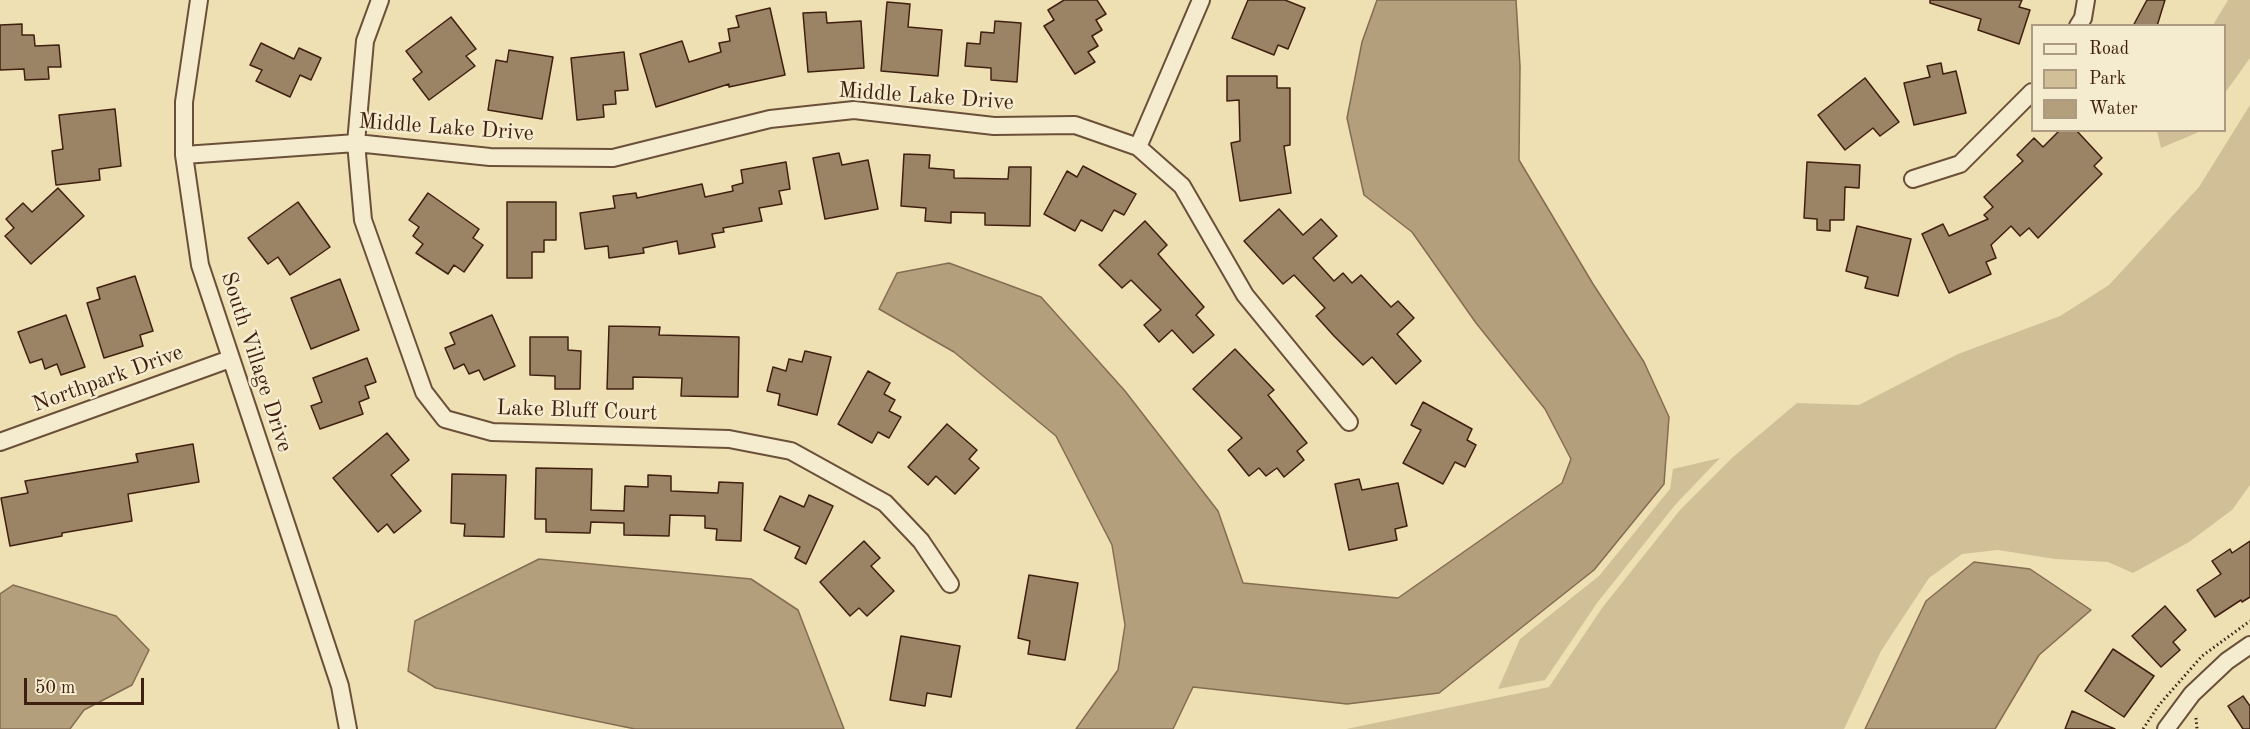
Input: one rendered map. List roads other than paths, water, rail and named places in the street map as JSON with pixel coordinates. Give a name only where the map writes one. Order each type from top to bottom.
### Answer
[{"type":"street","name":"South Village Drive","points":[[199,0],[184,102],[184,156],[200,265],[340,686],[348,729]]},
{"type":"street","name":"Lake Bluff Court","points":[[380,0],[365,41],[356,143],[363,220],[424,392],[445,419],[492,432],[729,439],[791,451],[885,503],[921,541],[950,584]]},
{"type":"street","points":[[1138,147],[1201,0]]},
{"type":"street","points":[[2079,24],[2083,18],[2086,0]]},
{"type":"street","points":[[1913,179],[1960,164],[2031,93]]},
{"type":"street","name":"Middle Lake Drive","points":[[184,156],[356,143],[490,157],[613,158],[770,119],[854,110],[994,126],[1076,125],[1138,147],[1182,186],[1245,295],[1349,422]]},
{"type":"street","name":"Northpark Drive","points":[[0,442],[230,358]]},
{"type":"street","points":[[2166,729],[2192,694],[2227,661],[2250,645]]},
{"type":"water","points":[[1377,0],[1516,0],[1520,66],[1519,160],[1593,284],[1644,362],[1669,417],[1664,484],[1594,570],[1439,693],[1347,704],[1193,687],[1173,729],[1076,729],[1118,670],[1125,625],[1112,545],[1056,436],[954,352],[879,309],[897,273],[949,263],[1041,297],[1125,391],[1218,511],[1243,583],[1398,598],[1562,483],[1571,459],[1545,409],[1476,323],[1412,232],[1364,195],[1347,118],[1362,42]]},
{"type":"water","points":[[539,559],[751,579],[798,610],[844,729],[635,729],[436,688],[408,671],[415,621]]},
{"type":"water","points":[[1974,562],[2030,569],[2091,610],[2039,655],[1995,729],[1865,729],[1926,601]]},
{"type":"water","points":[[13,585],[116,616],[149,650],[132,685],[84,710],[70,729],[0,729],[0,594]]}]
